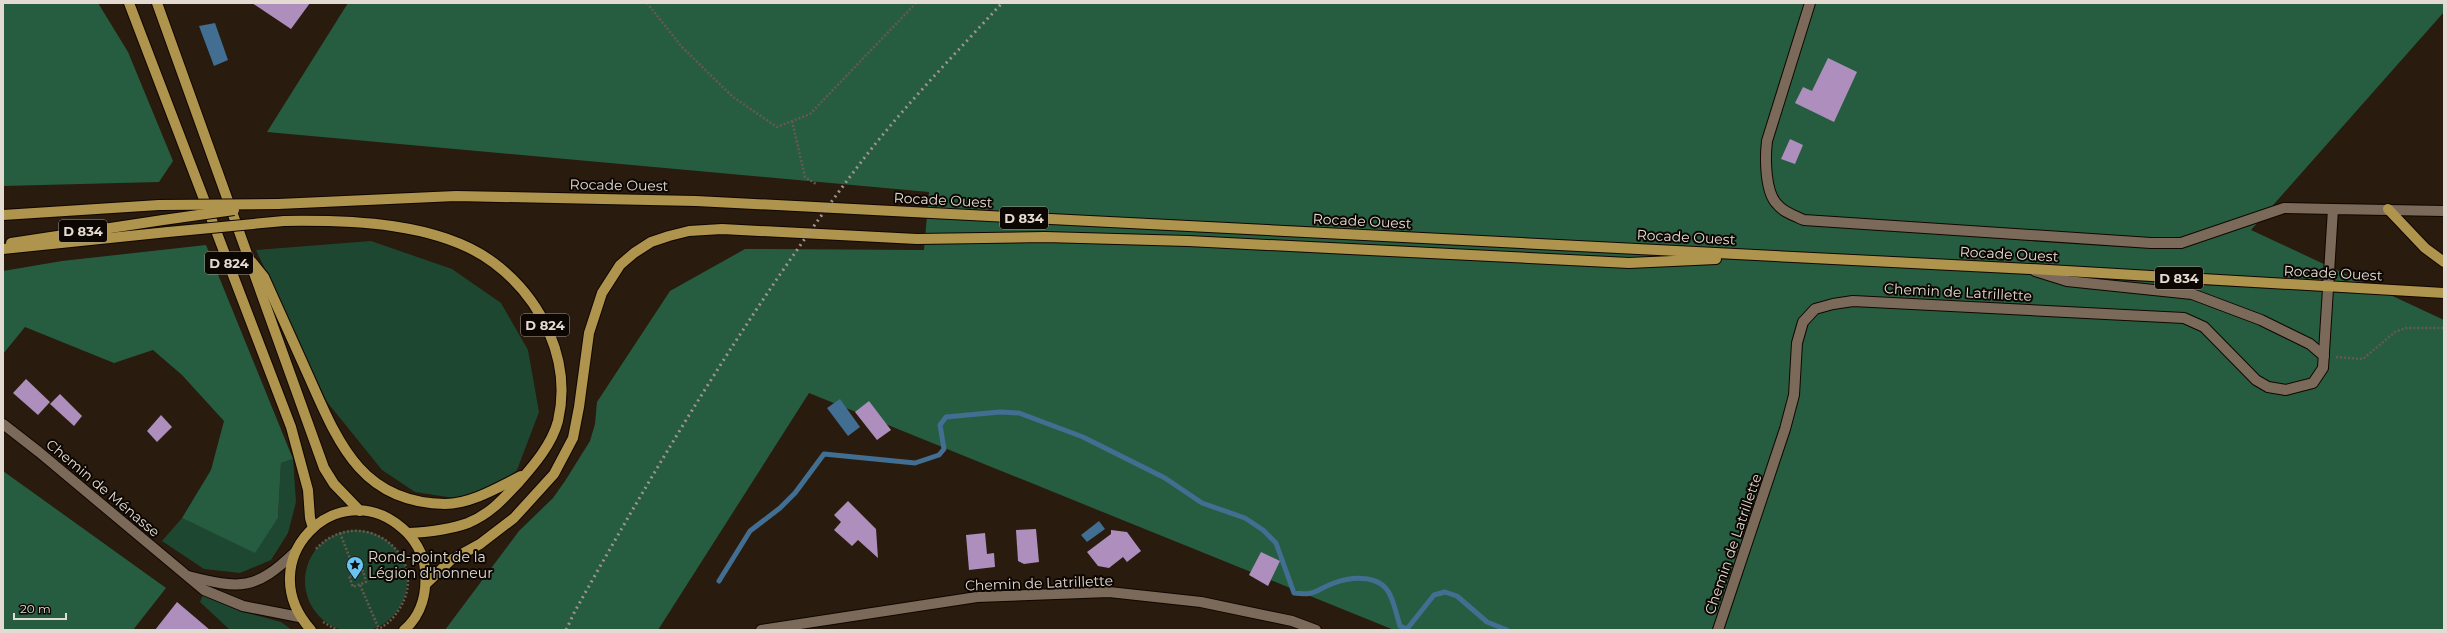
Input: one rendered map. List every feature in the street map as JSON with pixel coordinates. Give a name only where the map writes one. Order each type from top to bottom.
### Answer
[{"type":"main road","name":"D 824","points":[[129,3],[291,427],[308,490],[310,518],[313,528]]},
{"type":"main road","name":"D 824","points":[[157,3],[324,468],[334,484],[360,511]]},
{"type":"main road","name":"Rocade Ouest","points":[[278,204],[456,196],[696,201],[2030,269],[2328,288],[2444,292]]},
{"type":"main road","points":[[3,215],[53,213],[159,205],[278,204]]},
{"type":"main road","name":"D 834","points":[[3,244],[278,204]]},
{"type":"main road","points":[[2388,209],[2425,248],[2444,262]]},
{"type":"main road","name":"D 824","points":[[3,249],[284,221],[356,224],[420,231],[451,240],[494,262],[522,291],[543,320],[556,346],[562,389],[557,423],[544,451],[527,473],[494,509],[468,523],[451,528],[409,533]]},
{"type":"main road","points":[[427,583],[451,560],[480,544],[514,518],[554,474],[573,438],[580,407],[589,333],[602,293],[609,279],[630,257],[651,242],[689,231],[722,229],[917,239],[1045,237],[1164,240],[1629,263],[1769,256]]},
{"type":"main road","name":"D 824","points":[[247,256],[264,277],[331,427],[348,458],[369,479],[393,494],[418,501],[446,504],[475,497],[527,473]]},
{"type":"main road","points":[[311,630],[299,617],[290,596],[289,574],[295,552],[302,539],[313,528],[327,518],[343,512],[360,511],[378,514],[389,519],[409,533],[419,548],[425,565],[427,583],[422,605],[408,628]]},
{"type":"street","points":[[1810,3],[1767,141],[1766,152],[1770,191],[1776,204],[1804,220],[2151,243],[2181,243],[2284,208],[2444,211]]},
{"type":"street","name":"Chemin de Latrillette","points":[[1718,630],[1785,429],[1794,395],[1797,343],[1803,322],[1815,309],[1853,301],[2184,318],[2204,327],[2256,380],[2268,387],[2286,390],[2313,383],[2321,372],[2324,356],[2333,209]]},
{"type":"street","points":[[2030,269],[2066,281],[2192,294],[2261,320],[2310,344],[2324,356]]},
{"type":"street","name":"Chemin de Ménasse","points":[[3,424],[39,452],[184,575],[204,590],[243,606],[299,617]]},
{"type":"street","name":"Chemin de Ménasse","points":[[184,575],[216,583],[236,585],[248,583],[262,579],[275,572],[295,552]]},
{"type":"street","name":"Chemin de Latrillette","points":[[761,630],[977,597],[1109,592],[1201,602],[1292,621],[1316,630]]},
{"type":"path","points":[[647,3],[682,47],[733,97],[777,127],[810,114],[916,3]]},
{"type":"path","points":[[792,121],[805,176],[816,184]]},
{"type":"path","points":[[2324,356],[2363,359],[2395,332],[2406,328],[2444,328]]},
{"type":"path","points":[[313,553],[329,537],[340,533],[360,530],[376,534],[390,543],[401,555],[407,571],[408,587],[404,603],[394,618],[379,629],[375,630]]},
{"type":"path","points":[[340,533],[356,574]]},
{"type":"path","points":[[363,571],[366,582],[353,587],[349,576],[356,574],[363,571]]},
{"type":"path","points":[[360,585],[379,629]]},
{"type":"path","points":[[319,618],[328,626],[337,630]]},
{"type":"green space","points":[[3,3],[98,3],[128,52],[173,161],[159,182],[3,186]]},
{"type":"green space","points":[[348,3],[2444,3],[2444,12],[2251,230],[2444,320],[2444,630],[1394,630],[809,393],[658,630],[445,630],[519,531],[553,498],[565,481],[590,441],[595,424],[597,402],[670,291],[745,249],[924,250],[929,192],[267,132]]},
{"type":"green space","points":[[371,241],[452,269],[501,303],[528,350],[539,412],[517,470],[474,501],[415,492],[382,470],[327,402],[256,250]]},
{"type":"green space","points":[[206,245],[293,459],[281,463],[278,518],[255,553],[182,518],[211,470],[224,421],[182,375],[153,350],[114,363],[25,327],[3,354],[3,271],[62,261]]},
{"type":"green space","points":[[293,459],[296,502],[288,533],[271,560],[240,573],[204,569],[162,541],[182,518],[255,552],[278,518],[281,463]]},
{"type":"green space","points":[[3,471],[166,588],[133,630],[3,630]]},
{"type":"green space","points":[[356,530],[376,533],[385,538],[399,552],[404,561],[407,581],[404,601],[399,610],[385,624],[376,629],[356,632],[336,629],[327,624],[313,610],[308,601],[305,581],[308,561],[313,552],[327,538],[336,533]]},
{"type":"green space","points":[[203,595],[240,611],[281,622],[292,630],[230,630],[200,602]]},
{"type":"water","points":[[215,23],[228,60],[214,66],[199,26]]},
{"type":"water","points":[[840,399],[860,427],[848,436],[827,408]]},
{"type":"water","points":[[1099,521],[1105,529],[1087,542],[1081,535]]},
{"type":"building","points":[[252,3],[310,3],[291,29]]},
{"type":"building","points":[[1828,58],[1857,72],[1834,122],[1795,103],[1803,87],[1812,91]]},
{"type":"building","points":[[1790,139],[1803,145],[1795,164],[1781,159]]},
{"type":"building","points":[[26,379],[50,402],[38,415],[13,393]]},
{"type":"building","points":[[60,394],[82,416],[74,426],[50,404]]},
{"type":"building","points":[[869,401],[891,430],[877,440],[855,412]]},
{"type":"building","points":[[161,415],[172,427],[157,442],[147,431]]},
{"type":"building","points":[[848,501],[876,529],[878,558],[858,540],[852,546],[834,530],[841,522],[834,515]]},
{"type":"building","points":[[1036,529],[1039,562],[1024,564],[1018,561],[1016,530]]},
{"type":"building","points":[[1111,530],[1127,532],[1141,551],[1127,562],[1123,557],[1109,568],[1098,566],[1087,552],[1111,534]]},
{"type":"building","points":[[985,533],[987,554],[994,553],[995,567],[969,570],[966,535]]},
{"type":"building","points":[[1261,552],[1280,561],[1268,586],[1249,575]]},
{"type":"building","points":[[177,602],[210,630],[155,630]]},
{"type":"waterway","points":[[719,581],[750,531],[780,508],[795,493],[824,454],[915,463],[939,455],[944,449],[940,425],[946,417],[1000,412],[1019,413],[1083,437],[1165,478],[1202,503],[1245,518],[1263,530],[1276,543],[1294,593],[1307,594],[1334,583],[1350,579],[1358,578],[1374,581],[1381,584],[1387,590],[1391,597],[1400,626],[1407,629],[1434,595],[1445,592],[1457,596],[1487,622],[1507,630]]},
{"type":"railway","points":[[566,630],[575,611],[676,436],[748,322],[786,266],[865,157],[897,117],[1002,3]]},
{"type":"place","name":"Rond-point de la Légion d'honneur","points":[[355,580]]}]
